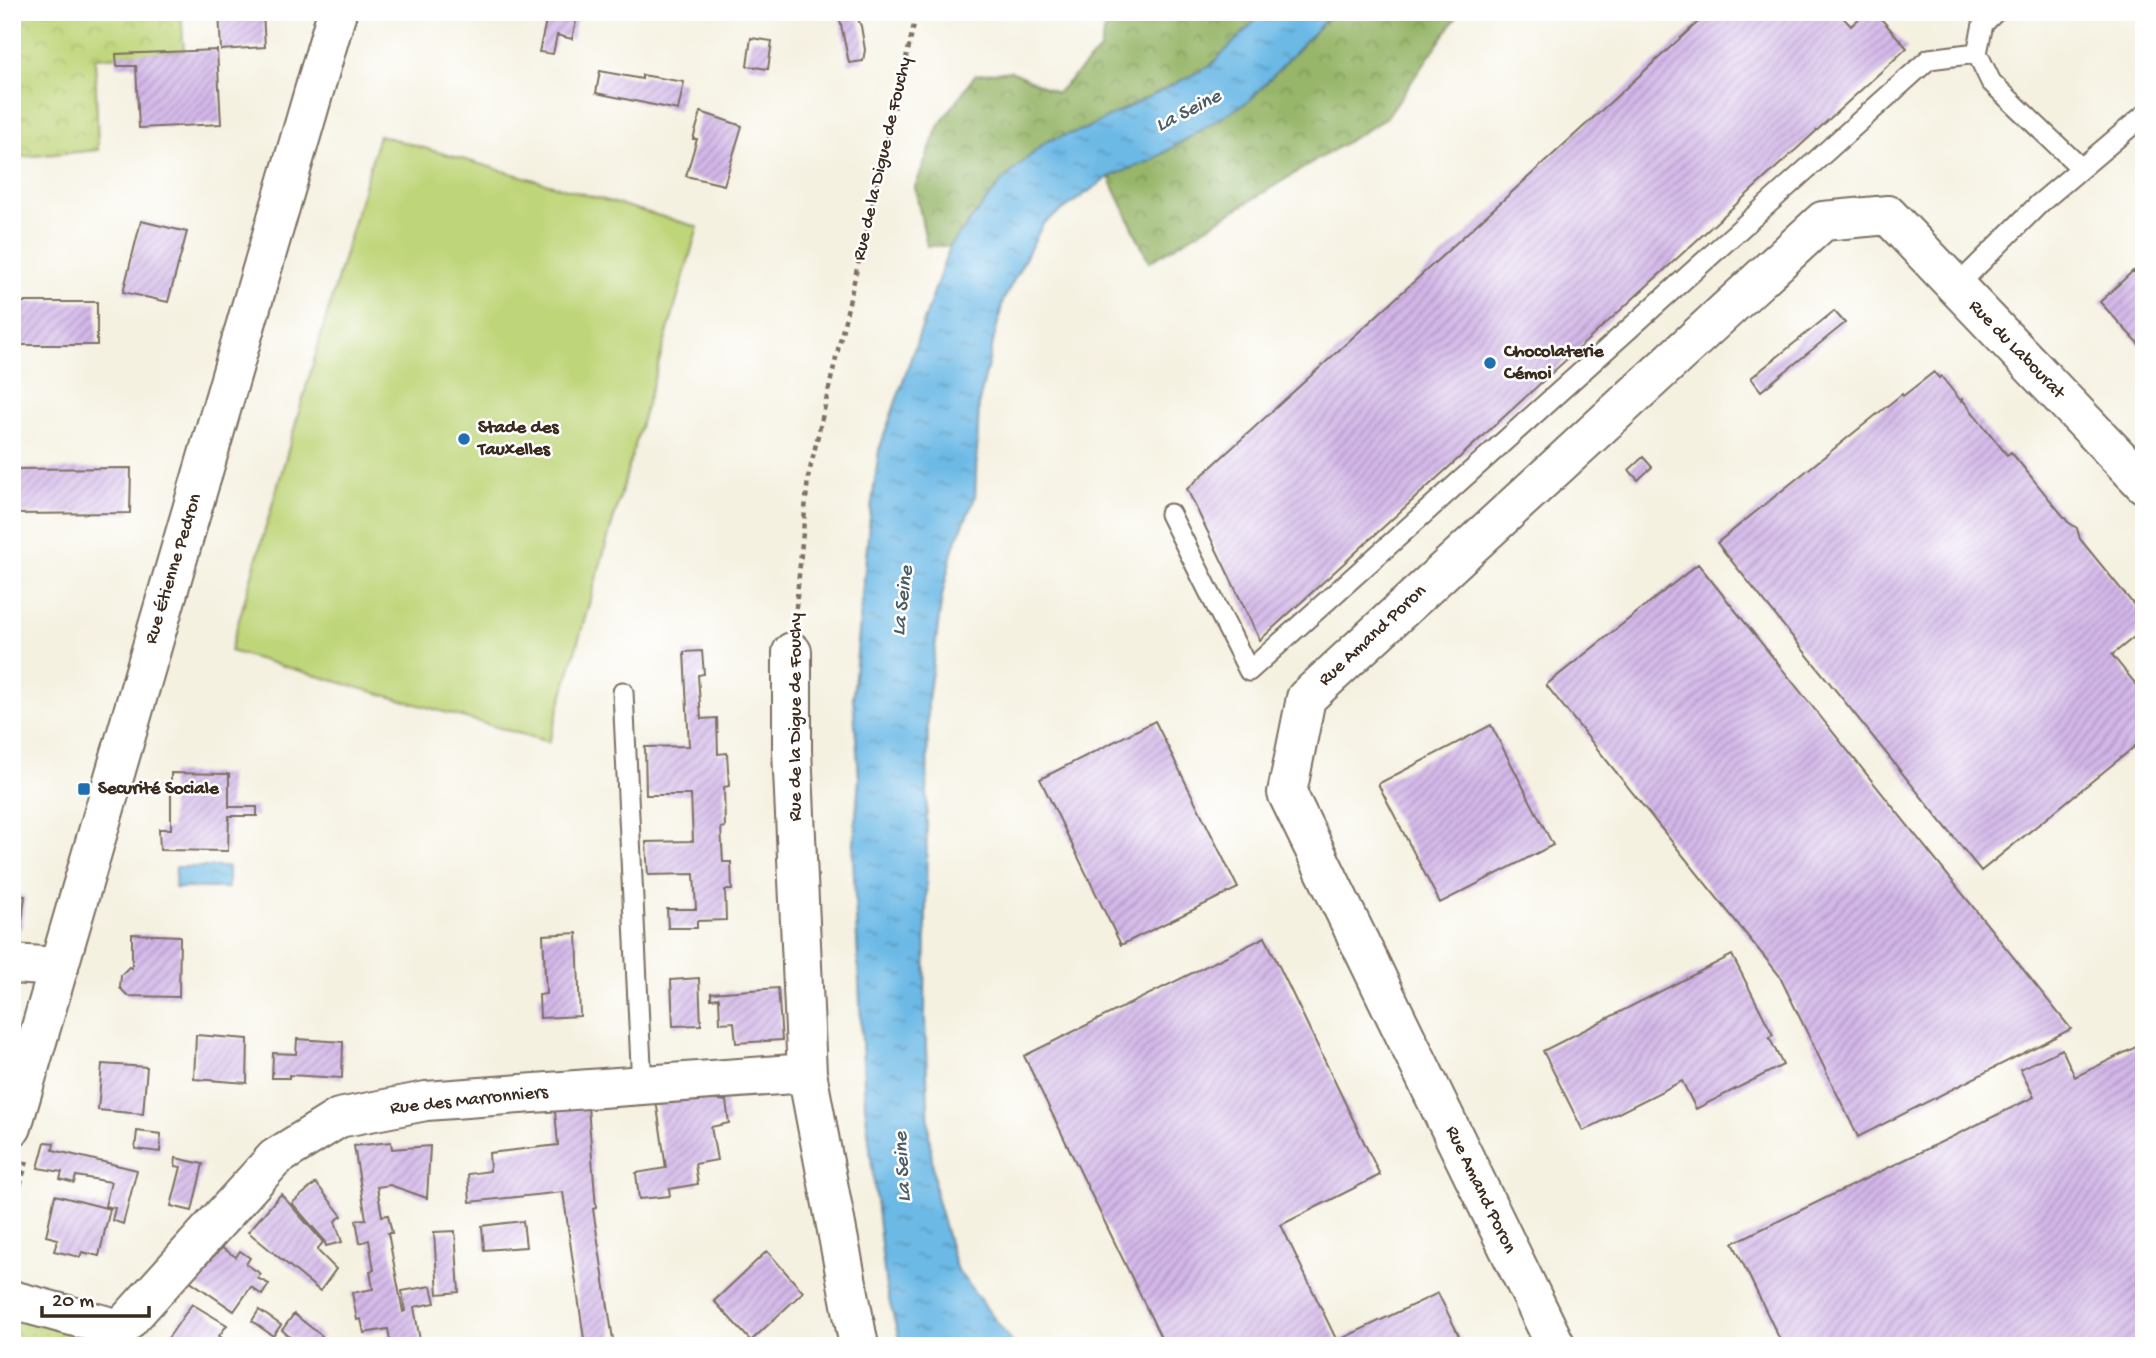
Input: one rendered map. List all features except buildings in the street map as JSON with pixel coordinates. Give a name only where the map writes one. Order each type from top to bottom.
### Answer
[{"type":"street","name":"Rue Étienne Pedron","points":[[12,1127],[20,1072],[58,967],[337,12]]},
{"type":"street","name":"Rue du Labourat","points":[[1888,215],[2144,484]]},
{"type":"street","name":"Rue Amand Poron","points":[[1556,1346],[1287,793],[1306,698],[1823,221],[1888,215]]},
{"type":"street","name":"Rue de la Digue de Fouchy","points":[[792,652],[792,750],[807,1073],[859,1346]]},
{"type":"street","points":[[12,964],[58,967]]},
{"type":"street","name":"Rue des Marronniers","points":[[12,1300],[113,1337],[275,1158],[339,1118],[426,1101],[807,1073]]},
{"type":"lane","points":[[1995,12],[1983,24],[1977,53],[1991,82],[2081,168]]},
{"type":"lane","points":[[1170,514],[1249,671],[1929,59],[1977,53]]},
{"type":"lane","points":[[1956,287],[2039,204],[2144,115]]},
{"type":"lane","points":[[623,692],[642,1086]]},
{"type":"path","name":"Rue de la Digue de Fouchy","points":[[792,652],[808,478],[917,12]]},
{"type":"green space","points":[[12,12],[181,12],[184,51],[95,58],[98,150],[12,158]]},
{"type":"green space","points":[[1109,12],[1264,12],[1210,66],[1085,129],[1047,141],[1004,179],[950,246],[927,246],[915,187],[938,127],[975,75],[1011,71],[1057,93],[1100,50]]},
{"type":"green space","points":[[1333,12],[1460,12],[1386,118],[1149,262],[1109,177],[1156,158],[1250,100]]},
{"type":"green space","name":"Stade des Tauxelles","points":[[379,135],[698,227],[549,742],[230,651]]},
{"type":"green space","points":[[12,1317],[68,1327],[77,1342],[76,1346],[12,1346]]},
{"type":"water","name":"La Seine","points":[[1264,12],[1333,12],[1250,100],[1150,161],[1109,177],[1043,224],[1003,301],[979,402],[975,498],[953,548],[942,596],[928,700],[925,1020],[929,1133],[936,1196],[956,1268],[1015,1346],[901,1346],[886,1288],[865,1105],[853,856],[859,778],[853,696],[879,450],[950,246],[1004,179],[1047,141],[1085,129],[1210,66]]},
{"type":"water","points":[[176,867],[228,867],[228,888],[175,888]]},
{"type":"place","name":"Chocolaterie Cémoi","points":[[1490,363]]},
{"type":"place","name":"Stade des Tauxelles","points":[[464,439]]},
{"type":"place","name":"Securité Sociale","points":[[84,789]]}]
